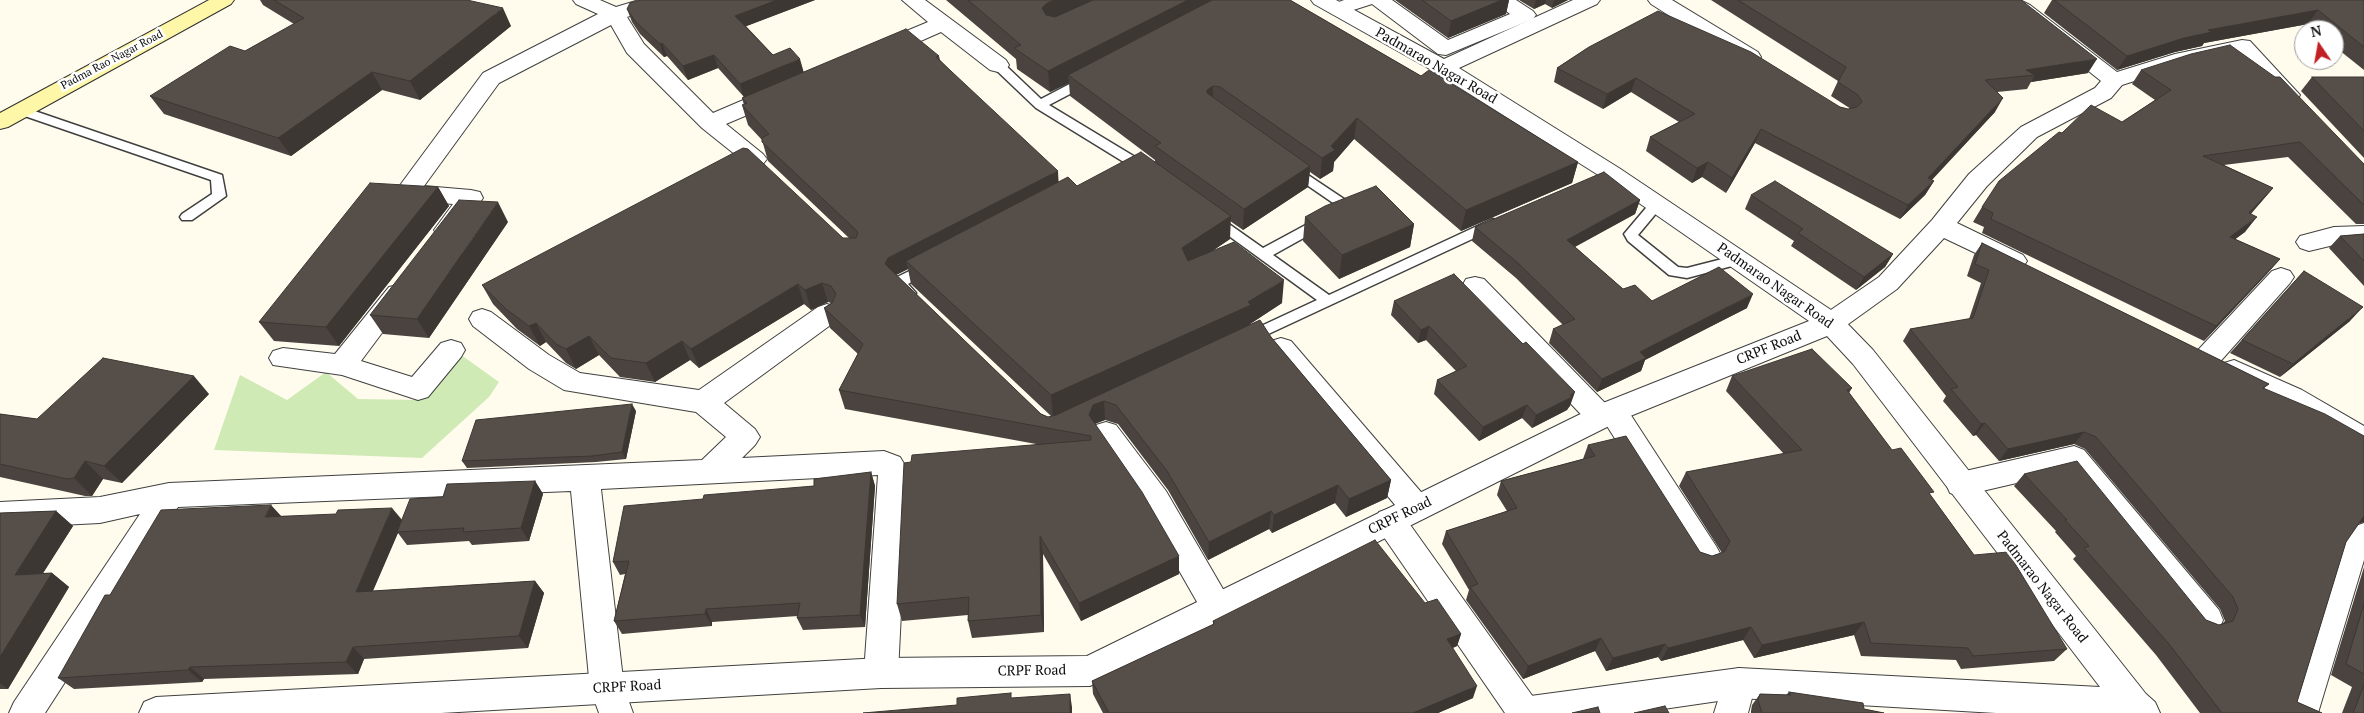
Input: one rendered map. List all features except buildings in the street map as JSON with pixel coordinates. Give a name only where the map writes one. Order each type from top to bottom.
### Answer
[{"type":"main road","name":"Padma Rao Nagar Road","points":[[0,122],[224,0]]},
{"type":"street","points":[[583,0],[615,14],[634,48],[710,124],[760,163]]},
{"type":"street","points":[[432,251],[471,198],[407,192],[491,78],[615,14],[660,0]]},
{"type":"street","points":[[912,0],[998,65]]},
{"type":"street","points":[[1330,5],[1364,0]]},
{"type":"street","points":[[1379,0],[1446,49],[1526,16],[1502,0]]},
{"type":"street","points":[[1443,67],[1590,0]]},
{"type":"street","points":[[1658,0],[1767,68]]},
{"type":"street","points":[[2002,0],[2023,9],[2114,80],[2175,61],[2242,46],[2303,110]]},
{"type":"street","points":[[2023,9],[2049,4]]},
{"type":"street","name":"Padmarao Nagar Road","points":[[1330,5],[1443,67],[1603,176],[1656,205],[1831,323],[1863,357],[2139,709]]},
{"type":"street","points":[[862,58],[944,23]]},
{"type":"street","name":"CRPF Road","points":[[156,713],[611,700],[881,673],[1090,671],[1216,606],[1607,414],[1831,323],[1888,283],[1942,226],[1978,180],[2029,132],[2102,93],[2114,80]]},
{"type":"street","points":[[710,124],[800,85]]},
{"type":"street","points":[[1942,226],[2039,274]]},
{"type":"street","points":[[2309,242],[2334,236],[2364,235]]},
{"type":"street","points":[[342,366],[414,274]]},
{"type":"street","points":[[2280,277],[2199,353],[2292,398],[2364,440]]},
{"type":"street","points":[[1475,286],[1607,414],[1705,555]]},
{"type":"street","points":[[704,402],[827,314]]},
{"type":"street","points":[[482,319],[539,362],[574,383],[704,402],[745,437],[710,471]]},
{"type":"street","points":[[1282,348],[1403,514],[1523,713],[1735,698],[2139,709]]},
{"type":"street","points":[[283,358],[342,366],[418,389],[451,350]]},
{"type":"street","points":[[1106,433],[1155,500],[1216,606]]},
{"type":"street","points":[[1961,484],[2074,458],[2207,620]]},
{"type":"street","points":[[0,515],[100,510],[168,495],[585,478],[884,463],[890,465],[893,470],[881,673]]},
{"type":"street","points":[[585,478],[611,700]]},
{"type":"street","points":[[26,713],[168,495]]},
{"type":"street","points":[[2301,713],[2359,551]]},
{"type":"lane","points":[[998,65],[1040,105],[1133,160],[1156,177]]},
{"type":"lane","points":[[1040,105],[1101,73]]},
{"type":"lane","points":[[20,110],[217,178],[219,196],[187,217]]},
{"type":"lane","points":[[1116,169],[1133,160]]},
{"type":"lane","points":[[1262,255],[1349,207],[1285,163]]},
{"type":"lane","points":[[1656,205],[1631,234],[1633,238],[1674,272],[1687,273],[1738,260]]},
{"type":"lane","points":[[1202,210],[1328,301]]},
{"type":"lane","points":[[1239,342],[1439,248],[1510,217]]},
{"type":"lane","points":[[919,302],[898,282],[941,260]]},
{"type":"green space","points":[[457,352],[499,382],[489,397],[422,458],[214,450],[240,375],[287,400],[326,372],[358,399],[420,400]]}]
